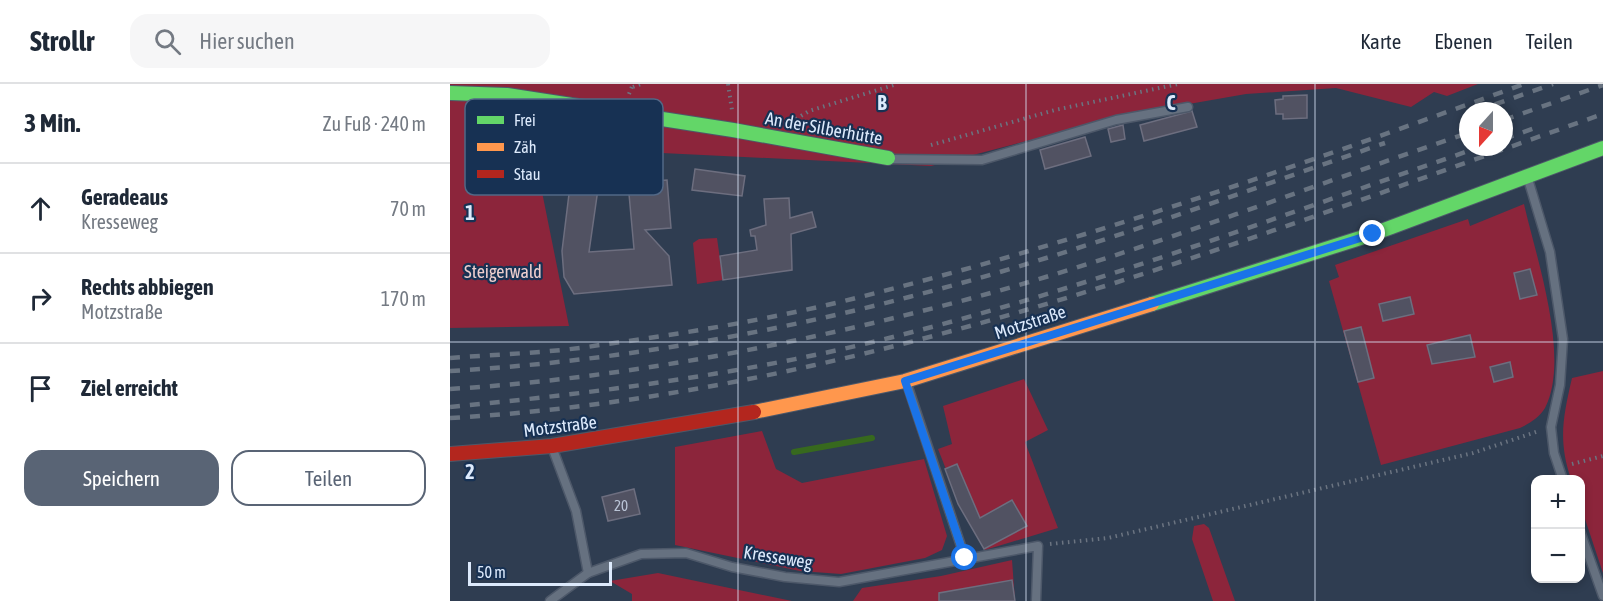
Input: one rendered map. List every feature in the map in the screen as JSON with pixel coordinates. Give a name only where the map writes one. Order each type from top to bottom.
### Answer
[{"type":"street","name":"An der Silberhütte","points":[[450,93],[507,95],[532,99]]},
{"type":"street","name":"An der Silberhütte","points":[[663,120],[888,158]]},
{"type":"street","name":"Motzstraße","points":[[450,454],[552,446],[718,420],[905,381],[1373,234],[1603,148]]},
{"type":"lane","name":"An der Silberhütte","points":[[888,158],[982,160],[1116,120],[1188,107]]},
{"type":"lane","points":[[1527,176],[1550,252],[1563,339],[1560,384],[1551,427],[1554,453],[1561,475]]},
{"type":"lane","points":[[905,381],[965,558]]},
{"type":"lane","points":[[552,446],[576,511],[588,573]]},
{"type":"lane","points":[[1585,543],[1603,596]]},
{"type":"lane","points":[[1036,601],[1038,546]]},
{"type":"lane","name":"Kresseweg","points":[[550,601],[588,573],[641,554],[686,553],[732,567],[785,577],[839,582],[1038,546]]},
{"type":"path","points":[[633,87],[641,84]]},
{"type":"path","points":[[771,137],[809,111],[897,84]]},
{"type":"path","points":[[921,148],[1055,110],[1178,84]]},
{"type":"path","points":[[1038,546],[1108,538],[1473,453],[1551,427]]},
{"type":"path","points":[[1559,468],[1603,456]]},
{"type":"green space","name":"Steigerwald","points":[[450,84],[1478,84],[1447,96],[1434,92],[1411,107],[1336,88],[1246,94],[1126,115],[931,166],[663,153],[663,99],[465,99],[465,195],[543,195],[569,326],[450,328]]},
{"type":"green space","points":[[1524,204],[1543,279],[1553,335],[1552,387],[1545,408],[1531,422],[1520,428],[1381,465],[1329,281],[1339,277],[1335,265],[1468,219],[1470,226]]},
{"type":"green space","points":[[717,238],[723,280],[697,284],[693,243],[699,239]]},
{"type":"green space","points":[[1603,371],[1603,573],[1585,519],[1585,475],[1570,475],[1564,453],[1564,417],[1572,378]]},
{"type":"green space","points":[[1024,379],[1048,430],[1025,442],[1058,528],[985,550],[962,510],[938,449],[952,444],[943,406]]},
{"type":"green space","points":[[762,431],[776,469],[802,483],[924,459],[947,536],[942,550],[925,558],[841,574],[800,571],[675,545],[675,447]]},
{"type":"green space","points":[[1204,524],[1209,528],[1235,601],[1213,601],[1192,539],[1194,526]]},
{"type":"green space","points":[[1012,560],[1015,601],[853,601],[862,588],[941,576]]},
{"type":"green space","points":[[658,573],[792,601],[632,601],[632,594],[610,581]]},
{"type":"building","points":[[1307,95],[1307,118],[1283,119],[1283,114],[1276,114],[1275,100],[1283,99],[1283,96]]},
{"type":"building","points":[[1192,111],[1197,127],[1144,141],[1140,125]]},
{"type":"building","points":[[1123,125],[1125,139],[1111,142],[1108,129]]},
{"type":"building","points":[[1085,137],[1091,156],[1045,169],[1040,150]]},
{"type":"building","points":[[695,169],[745,176],[742,196],[692,190]]},
{"type":"building","points":[[663,180],[667,180],[671,228],[645,230],[669,256],[672,285],[574,294],[564,277],[562,251],[569,195],[597,195],[589,252],[634,249],[629,195],[663,195]]},
{"type":"building","points":[[789,198],[790,218],[812,212],[816,227],[791,234],[792,270],[723,280],[720,256],[757,250],[755,236],[751,236],[750,230],[766,225],[764,199]]},
{"type":"building","points":[[1530,269],[1537,295],[1520,299],[1514,273]]},
{"type":"building","points":[[1410,297],[1414,314],[1383,321],[1379,304]]},
{"type":"building","points":[[1361,327],[1374,378],[1358,382],[1344,331]]},
{"type":"building","points":[[1470,335],[1475,357],[1432,364],[1427,345]]},
{"type":"building","points":[[1510,362],[1513,377],[1494,382],[1490,367]]},
{"type":"building","points":[[957,464],[980,518],[1012,500],[1027,526],[984,549],[958,504],[945,469]]},
{"type":"building","points":[[634,489],[640,514],[608,521],[602,497]]},
{"type":"building","points":[[1012,580],[1015,601],[939,601],[939,593]]},
{"type":"waterway","points":[[794,452],[872,438]]},
{"type":"railway","points":[[450,358],[563,350],[700,330],[864,296],[1031,250],[1197,199],[1524,84]]},
{"type":"railway","points":[[1502,102],[1553,84]]},
{"type":"railway","points":[[1513,117],[1603,85]]},
{"type":"railway","points":[[450,418],[600,404],[747,379],[893,347],[1037,307],[1179,262],[1603,114]]},
{"type":"railway","points":[[1513,136],[1535,128]]},
{"type":"railway","points":[[450,389],[517,384],[649,367],[781,343],[911,314],[1100,260],[1459,136]]},
{"type":"railway","points":[[450,371],[624,354],[739,335],[853,311],[1029,263],[1208,205],[1385,143]]},
{"type":"railway","points":[[450,407],[671,381],[780,362],[889,338],[1113,273],[1459,154]]},
{"type":"traffic: fast","points":[[450,93],[507,95],[533,99]]},
{"type":"traffic: fast","points":[[663,119],[888,158]]},
{"type":"traffic: fast","points":[[1152,304],[1373,234],[1603,148]]},
{"type":"traffic: slow","points":[[754,412],[905,381],[1152,304]]},
{"type":"traffic: jam","points":[[450,454],[552,446],[754,412]]},
{"type":"route","points":[[965,558],[905,381],[1373,234]]}]
